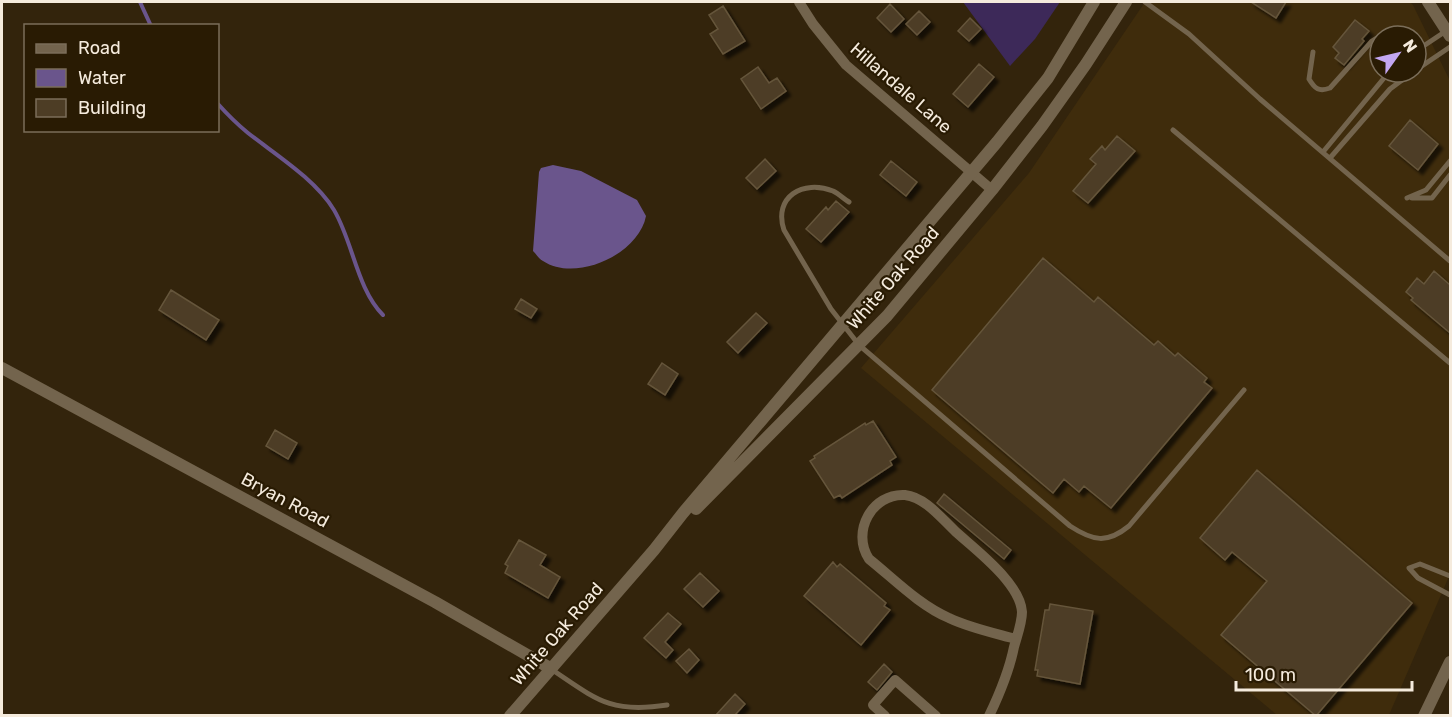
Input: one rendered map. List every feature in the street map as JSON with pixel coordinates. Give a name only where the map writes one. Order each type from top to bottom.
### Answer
[{"type":"street","name":"Hillandale Lane","points":[[799,2],[825,40],[846,65],[992,190]]},
{"type":"street","name":"White Oak Road","points":[[510,716],[844,326],[972,171],[1048,78],[1094,2]]},
{"type":"street","name":"White Oak Road","points":[[654,550],[887,316],[1042,126],[1126,2]]},
{"type":"street","points":[[1428,2],[1449,31]]},
{"type":"street","name":"Bryan Road","points":[[2,368],[435,602],[550,668]]},
{"type":"street","points":[[989,716],[1002,691],[1016,639],[1022,610],[1013,589],[993,566],[922,501],[903,495],[891,496],[870,510],[862,534],[865,552],[869,559],[927,605],[947,617],[975,628],[1016,639]]},
{"type":"street","points":[[1424,716],[1450,662]]},
{"type":"street","points":[[885,716],[873,705],[896,680],[936,716]]},
{"type":"lane","points":[[1145,2],[1189,34],[1260,99],[1450,261]]},
{"type":"lane","points":[[1428,44],[1449,31]]},
{"type":"lane","points":[[1313,52],[1309,79],[1315,88],[1322,91],[1330,88],[1368,45]]},
{"type":"lane","points":[[1428,62],[1450,47]]},
{"type":"lane","points":[[1323,152],[1379,84]]},
{"type":"lane","points":[[1330,158],[1397,84]]},
{"type":"lane","points":[[1173,130],[1450,363]]},
{"type":"lane","points":[[1450,161],[1426,189],[1407,198],[1432,198],[1450,175]]},
{"type":"lane","points":[[849,202],[834,192],[819,188],[800,190],[786,200],[780,219],[792,246],[831,309],[859,345],[1070,526],[1084,535],[1098,539],[1110,537],[1129,526],[1244,390]]},
{"type":"lane","points":[[1450,576],[1420,564],[1409,568],[1418,578],[1450,595]]},
{"type":"lane","points":[[550,668],[597,700],[621,707],[642,709],[667,705]]},
{"type":"shaded area","points":[[963,2],[1060,2],[1035,39],[1010,66]]},
{"type":"shaded area","points":[[1145,2],[1410,2],[1413,5],[1422,24],[1368,24],[1368,84],[1428,84],[1428,36],[1450,81],[1450,574],[1389,715],[1277,715],[861,368],[1029,173]]},
{"type":"water","points":[[553,165],[581,171],[637,200],[646,216],[641,230],[632,242],[619,253],[604,261],[572,269],[557,267],[539,258],[533,251],[539,172],[541,168]]},
{"type":"building","points":[[1251,2],[1286,2],[1276,18]]},
{"type":"building","points":[[890,4],[904,19],[891,32],[877,18]]},
{"type":"building","points":[[723,6],[745,41],[723,54],[710,34],[718,29],[709,15]]},
{"type":"building","points":[[919,11],[930,22],[917,35],[906,24]]},
{"type":"building","points":[[970,18],[981,29],[969,41],[958,31]]},
{"type":"building","points":[[1355,20],[1368,30],[1362,39],[1364,41],[1344,65],[1335,58],[1339,53],[1333,47]]},
{"type":"building","points":[[979,64],[994,77],[968,107],[953,94]]},
{"type":"building","points":[[758,67],[769,83],[777,78],[786,91],[761,109],[741,79]]},
{"type":"building","points":[[1410,120],[1438,144],[1418,170],[1389,146]]},
{"type":"building","points":[[1117,136],[1135,151],[1088,203],[1073,191],[1096,164],[1090,159],[1102,146],[1105,150]]},
{"type":"building","points":[[765,159],[776,171],[757,189],[746,178]]},
{"type":"building","points":[[891,161],[917,182],[906,196],[880,175]]},
{"type":"building","points":[[836,201],[849,212],[821,242],[806,229],[826,207],[828,210]]},
{"type":"building","points":[[1043,258],[1094,302],[1098,297],[1154,345],[1158,341],[1175,356],[1178,353],[1207,378],[1204,382],[1212,388],[1111,508],[1084,486],[1079,492],[1064,479],[1053,493],[932,390]]},
{"type":"building","points":[[1434,271],[1450,285],[1450,333],[1411,300],[1413,298],[1406,292],[1417,278],[1424,284]]},
{"type":"building","points":[[171,290],[219,320],[206,340],[159,310]]},
{"type":"building","points":[[521,299],[537,309],[531,318],[515,309]]},
{"type":"building","points":[[756,313],[767,323],[738,353],[727,342]]},
{"type":"building","points":[[662,363],[678,374],[665,395],[648,384]]},
{"type":"building","points":[[873,421],[896,457],[890,461],[892,465],[842,498],[840,495],[834,498],[810,461],[815,458],[814,456],[865,423],[866,425]]},
{"type":"building","points":[[275,430],[297,443],[288,459],[266,446]]},
{"type":"building","points":[[1257,470],[1412,603],[1316,716],[1221,635],[1267,581],[1232,552],[1225,560],[1200,538]]},
{"type":"building","points":[[944,494],[1011,550],[1004,559],[937,503]]},
{"type":"building","points":[[519,540],[546,555],[540,565],[560,577],[548,598],[505,573],[508,566],[505,564]]},
{"type":"building","points":[[833,562],[837,567],[840,564],[886,603],[884,606],[890,610],[861,645],[804,596]]},
{"type":"building","points":[[700,573],[719,591],[703,607],[684,589]]},
{"type":"building","points":[[1050,604],[1093,611],[1080,684],[1037,676],[1038,670],[1035,670],[1045,610],[1049,610]]},
{"type":"building","points":[[668,613],[681,624],[665,642],[673,650],[666,658],[644,638]]},
{"type":"building","points":[[689,649],[699,660],[687,673],[676,661]]},
{"type":"building","points":[[884,664],[892,672],[877,690],[868,682]]},
{"type":"building","points":[[735,694],[745,704],[734,716],[715,716]]},
{"type":"waterway","points":[[140,2],[150,24]]},
{"type":"waterway","points":[[219,105],[244,130],[306,178],[326,199],[334,210],[346,236],[367,292],[383,315]]}]
